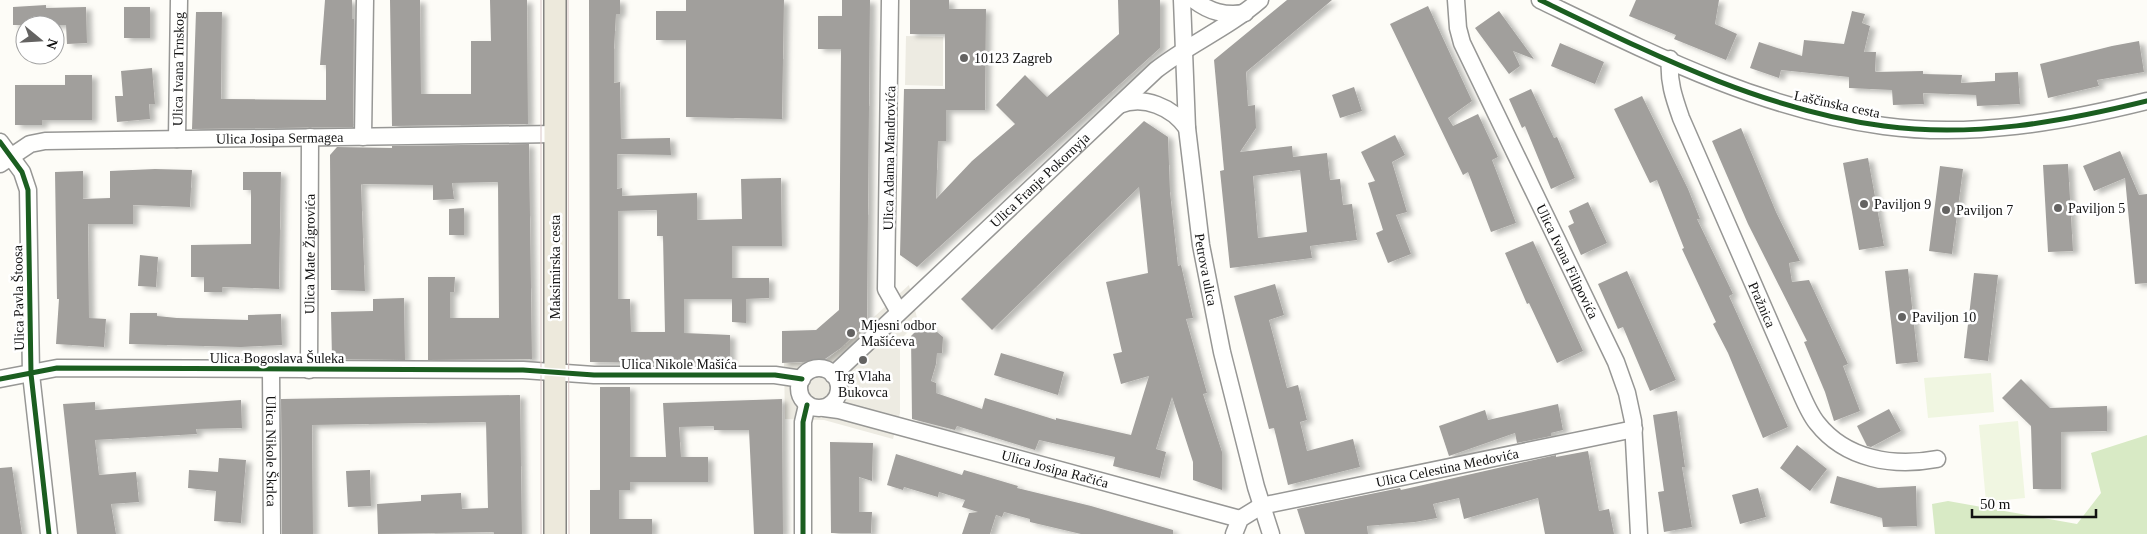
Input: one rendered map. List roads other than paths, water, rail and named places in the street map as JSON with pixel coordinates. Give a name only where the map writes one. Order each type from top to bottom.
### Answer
[{"type":"main road","name":"Maksimirska cesta","points":[[555,0],[555,534]]},
{"type":"street","name":"Ulica Ivana Trnskog","points":[[177,139],[179,0]]},
{"type":"street","points":[[363,137],[365,0]]},
{"type":"street","name":"Ulica Adama Mandrovića","points":[[890,0],[886,289],[899,312]]},
{"type":"street","name":"Petrova ulica","points":[[1182,0],[1187,128],[1201,245],[1210,293],[1262,506],[1271,534]]},
{"type":"street","points":[[1194,0],[1214,12],[1233,15],[1245,13]]},
{"type":"street","points":[[1183,50],[1245,13],[1260,0]]},
{"type":"street","name":"Ulica Ivana Filipovića","points":[[1456,0],[1458,28],[1462,43],[1616,362],[1627,393],[1634,429],[1639,534]]},
{"type":"street","name":"Laščinska cesta","points":[[1540,0],[1670,60],[1757,96],[1798,109],[1885,126],[1962,130],[2008,126],[2082,117],[2147,101]]},
{"type":"street","name":"Ulica Franje Pokornyja","points":[[899,312],[1156,70],[1183,50]]},
{"type":"street","name":"Pražnica","points":[[1670,60],[1669,74],[1681,118],[1816,423],[1836,441],[1859,454],[1884,462],[1913,464],[1937,459]]},
{"type":"street","points":[[1118,106],[1133,101],[1157,105],[1173,113],[1187,128]]},
{"type":"street","name":"Ulica Josipa Sermagea","points":[[5,160],[30,144],[45,142],[555,134]]},
{"type":"street","name":"Ulica Mate Žigrovića","points":[[309,370],[310,137]]},
{"type":"street","name":"Ulica Pavla Štoosa","points":[[0,142],[5,160],[22,172],[28,190],[30,374],[48,534]]},
{"type":"street","points":[[834,375],[899,312]]},
{"type":"street","name":"Ulica Bogoslava Šuleka","points":[[0,379],[56,368],[523,370],[555,373]]},
{"type":"street","points":[[803,534],[803,422],[807,405],[799,390],[802,379],[814,369],[824,370],[834,375],[838,385],[837,397],[824,408],[807,405]]},
{"type":"street","name":"Ulica Nikole Škrlca","points":[[271,370],[272,534]]},
{"type":"street","name":"Ulica Nikole Mašića","points":[[555,373],[775,375],[802,379]]},
{"type":"street","name":"Ulica Josipa Račića","points":[[824,408],[869,418],[1237,527]]},
{"type":"street","name":"Ulica Celestina Medovića","points":[[1237,527],[1262,506],[1634,429]]},
{"type":"tram line","points":[[541,0],[541,534]]},
{"type":"tram line","points":[[568,0],[569,534]]},
{"type":"place","name":"10123 Zagreb","points":[[964,58]]},
{"type":"place","name":"Paviljon 9","points":[[1864,204]]},
{"type":"place","name":"Paviljon 5","points":[[2058,208]]},
{"type":"place","name":"Paviljon 7","points":[[1946,210]]},
{"type":"place","name":"Paviljon 10","points":[[1902,317]]},
{"type":"place","name":"Mjesni odbor Mašićeva","points":[[851,333]]},
{"type":"place","name":"Trg Vlaha Bukovca","points":[[863,360]]}]
